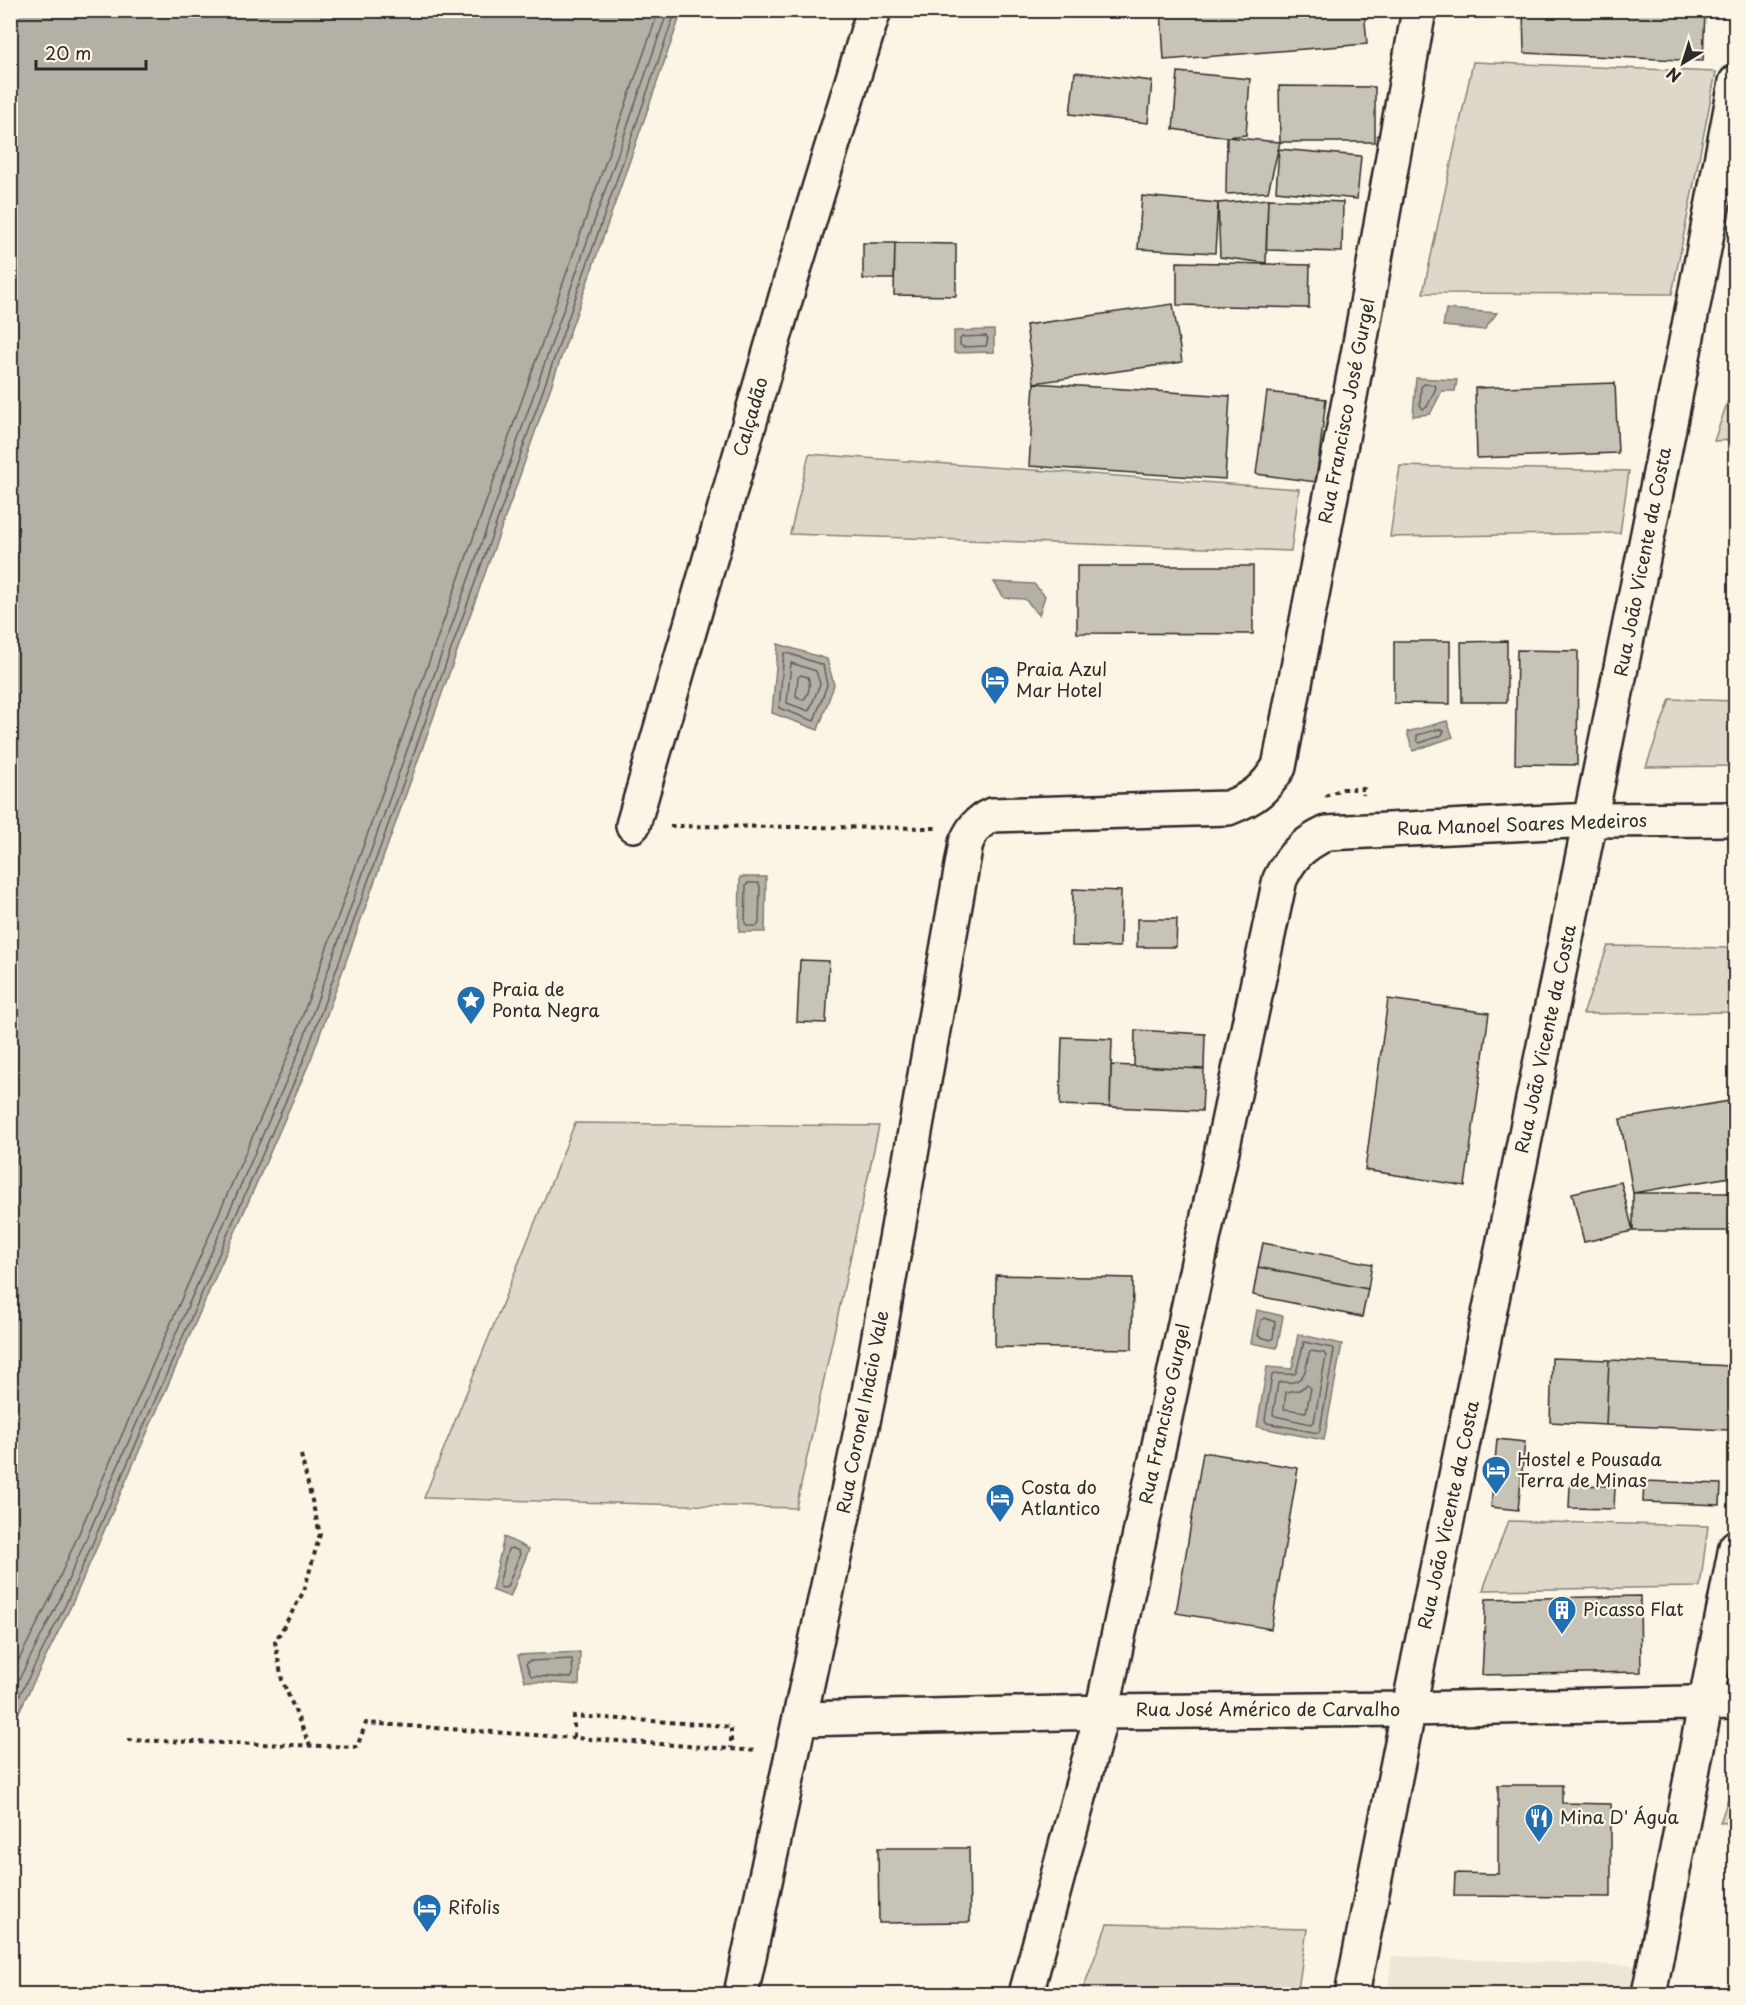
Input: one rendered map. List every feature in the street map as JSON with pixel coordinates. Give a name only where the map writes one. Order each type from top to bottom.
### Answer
[{"type":"street","name":"Calçadão","points":[[633,825],[790,283],[874,10]]},
{"type":"street","name":"Rua Francisco José Gurgel","points":[[972,828],[981,820],[992,815],[1228,808],[1250,799],[1267,786],[1280,767],[1359,349],[1419,10]]},
{"type":"street","name":"Rua João Vicente da Costa","points":[[1352,1995],[1408,1709],[1675,404],[1736,82]]},
{"type":"street","name":"Rua Manoel Soares Medeiros","points":[[1310,841],[1327,833],[1591,820],[1736,819]]},
{"type":"street","name":"Rua Coronel Inácio Vale","points":[[741,1995],[868,1398],[966,843],[972,828]]},
{"type":"street","name":"Rua Francisco Gurgel","points":[[1026,1995],[1102,1712],[1280,879],[1288,863],[1310,841]]},
{"type":"street","points":[[1649,1995],[1720,1702],[1736,1547]]},
{"type":"street","name":"Rua José Américo de Carvalho","points":[[800,1719],[1720,1702]]},
{"type":"path","points":[[633,825],[972,828]]},
{"type":"path","points":[[300,1455],[320,1534],[304,1591],[275,1642],[282,1680],[310,1746]]},
{"type":"path","points":[[574,1737],[574,1716],[731,1726],[731,1749]]},
{"type":"path","points":[[128,1740],[357,1747],[366,1723],[791,1753]]},
{"type":"shaded area","points":[[1473,62],[1716,72],[1672,294],[1423,293]]},
{"type":"shaded area","points":[[1735,380],[1735,440],[1714,441]]},
{"type":"shaded area","points":[[809,454],[1299,489],[1291,551],[790,534]]},
{"type":"shaded area","points":[[1400,466],[1629,471],[1620,533],[1390,537]]},
{"type":"shaded area","points":[[1670,699],[1735,701],[1735,766],[1646,767]]},
{"type":"shaded area","points":[[1608,946],[1735,948],[1735,1012],[1583,1014]]},
{"type":"shaded area","points":[[575,1123],[879,1126],[796,1508],[424,1498]]},
{"type":"shaded area","points":[[1508,1521],[1708,1526],[1700,1587],[1483,1590]]},
{"type":"shaded area","points":[[1735,1778],[1735,1822],[1720,1823]]},
{"type":"shaded area","points":[[1107,1924],[1307,1929],[1298,1990],[1082,1992]]},
{"type":"shaded area","points":[[1392,1956],[1640,1966],[1635,1994],[1387,1994]]},
{"type":"water","points":[[11,10],[682,11],[512,498],[311,1059],[71,1606],[11,1728]]},
{"type":"water","points":[[1446,309],[1497,313],[1484,330],[1443,326]]},
{"type":"water","points":[[994,330],[994,352],[954,353],[954,331]]},
{"type":"water","points":[[1416,378],[1457,380],[1455,391],[1442,391],[1430,414],[1413,416]]},
{"type":"water","points":[[994,582],[1034,584],[1045,596],[1039,615],[1025,599],[1004,598]]},
{"type":"water","points":[[778,644],[827,659],[834,685],[818,730],[772,713]]},
{"type":"water","points":[[1447,721],[1453,737],[1413,751],[1407,732]]},
{"type":"water","points":[[740,877],[766,877],[765,932],[739,932]]},
{"type":"water","points":[[1257,1310],[1283,1316],[1277,1348],[1251,1343]]},
{"type":"water","points":[[1298,1334],[1342,1344],[1324,1440],[1257,1427],[1267,1367],[1292,1369]]},
{"type":"water","points":[[504,1537],[529,1549],[510,1597],[492,1590]]},
{"type":"water","points":[[580,1652],[579,1685],[525,1681],[518,1655]]},
{"type":"building","points":[[1161,10],[1364,10],[1367,44],[1164,60]]},
{"type":"building","points":[[1523,10],[1705,10],[1703,61],[1524,53]]},
{"type":"building","points":[[1075,72],[1152,81],[1148,123],[1070,114]]},
{"type":"building","points":[[1178,72],[1250,79],[1246,135],[1227,137],[1173,129]]},
{"type":"building","points":[[1279,86],[1375,87],[1375,142],[1280,142]]},
{"type":"building","points":[[1227,137],[1280,142],[1268,192],[1226,194]]},
{"type":"building","points":[[1279,149],[1361,156],[1357,199],[1276,191]]},
{"type":"building","points":[[1142,196],[1218,203],[1215,253],[1138,249]]},
{"type":"building","points":[[1268,199],[1343,202],[1342,252],[1266,250]]},
{"type":"building","points":[[1268,199],[1266,263],[1220,257],[1218,203]]},
{"type":"building","points":[[863,243],[895,243],[894,279],[863,279]]},
{"type":"building","points":[[895,243],[956,244],[956,296],[894,295]]},
{"type":"building","points":[[1177,262],[1310,265],[1309,308],[1177,305]]},
{"type":"building","points":[[1173,304],[1182,362],[1034,383],[1026,325]]},
{"type":"building","points":[[1034,383],[1230,396],[1225,479],[1029,466]]},
{"type":"building","points":[[1615,383],[1618,453],[1477,458],[1475,388]]},
{"type":"building","points":[[1267,392],[1326,399],[1316,482],[1256,474]]},
{"type":"building","points":[[1077,566],[1253,566],[1253,634],[1077,633]]},
{"type":"building","points":[[1394,641],[1450,641],[1450,704],[1394,703]]},
{"type":"building","points":[[1507,641],[1507,702],[1462,702],[1461,642]]},
{"type":"building","points":[[1517,650],[1578,651],[1577,765],[1515,764]]},
{"type":"building","points":[[1073,889],[1121,891],[1120,947],[1072,946]]},
{"type":"building","points":[[1137,919],[1177,919],[1176,947],[1137,947]]},
{"type":"building","points":[[800,960],[829,961],[826,1023],[797,1022]]},
{"type":"building","points":[[1388,999],[1489,1013],[1465,1186],[1365,1170]]},
{"type":"building","points":[[1135,1030],[1205,1034],[1204,1069],[1134,1066]]},
{"type":"building","points":[[1062,1037],[1112,1039],[1110,1107],[1060,1105]]},
{"type":"building","points":[[1111,1065],[1204,1069],[1202,1111],[1110,1107]]},
{"type":"building","points":[[1736,1100],[1736,1176],[1633,1193],[1620,1119]]},
{"type":"building","points":[[1621,1182],[1633,1231],[1584,1242],[1572,1193]]},
{"type":"building","points":[[1633,1193],[1736,1193],[1736,1231],[1633,1231]]},
{"type":"building","points":[[1263,1243],[1372,1264],[1368,1289],[1258,1267]]},
{"type":"building","points":[[1258,1267],[1368,1289],[1362,1317],[1253,1295]]},
{"type":"building","points":[[996,1275],[1133,1278],[1132,1349],[995,1347]]},
{"type":"building","points":[[1552,1358],[1609,1360],[1606,1425],[1550,1422]]},
{"type":"building","points":[[1609,1360],[1731,1366],[1729,1430],[1606,1425]]},
{"type":"building","points":[[1497,1439],[1525,1442],[1518,1510],[1491,1507]]},
{"type":"building","points":[[1203,1452],[1298,1468],[1271,1629],[1176,1613]]},
{"type":"building","points":[[1644,1481],[1721,1484],[1720,1505],[1643,1502]]},
{"type":"building","points":[[1570,1485],[1615,1486],[1614,1509],[1569,1508]]},
{"type":"building","name":"Picasso Flat","points":[[1640,1596],[1641,1672],[1482,1675],[1486,1599]]},
{"type":"building","points":[[1498,1785],[1562,1785],[1562,1803],[1611,1804],[1611,1897],[1454,1896],[1455,1873],[1498,1874]]},
{"type":"building","points":[[878,1848],[969,1848],[970,1922],[879,1923]]},
{"type":"place","name":"Praia Azul Mar Hotel","points":[[995,706]]},
{"type":"place","name":"Praia de Ponta Negra","points":[[471,1026]]},
{"type":"place","name":"Hostel e Pousada Terra de Minas","points":[[1496,1496]]},
{"type":"place","name":"Costa do Atlantico","points":[[1000,1524]]},
{"type":"place","name":"Picasso Flat","points":[[1562,1636]]},
{"type":"place","name":"Mina D' Água","points":[[1539,1844]]},
{"type":"place","name":"Rifolis","points":[[427,1934]]}]
